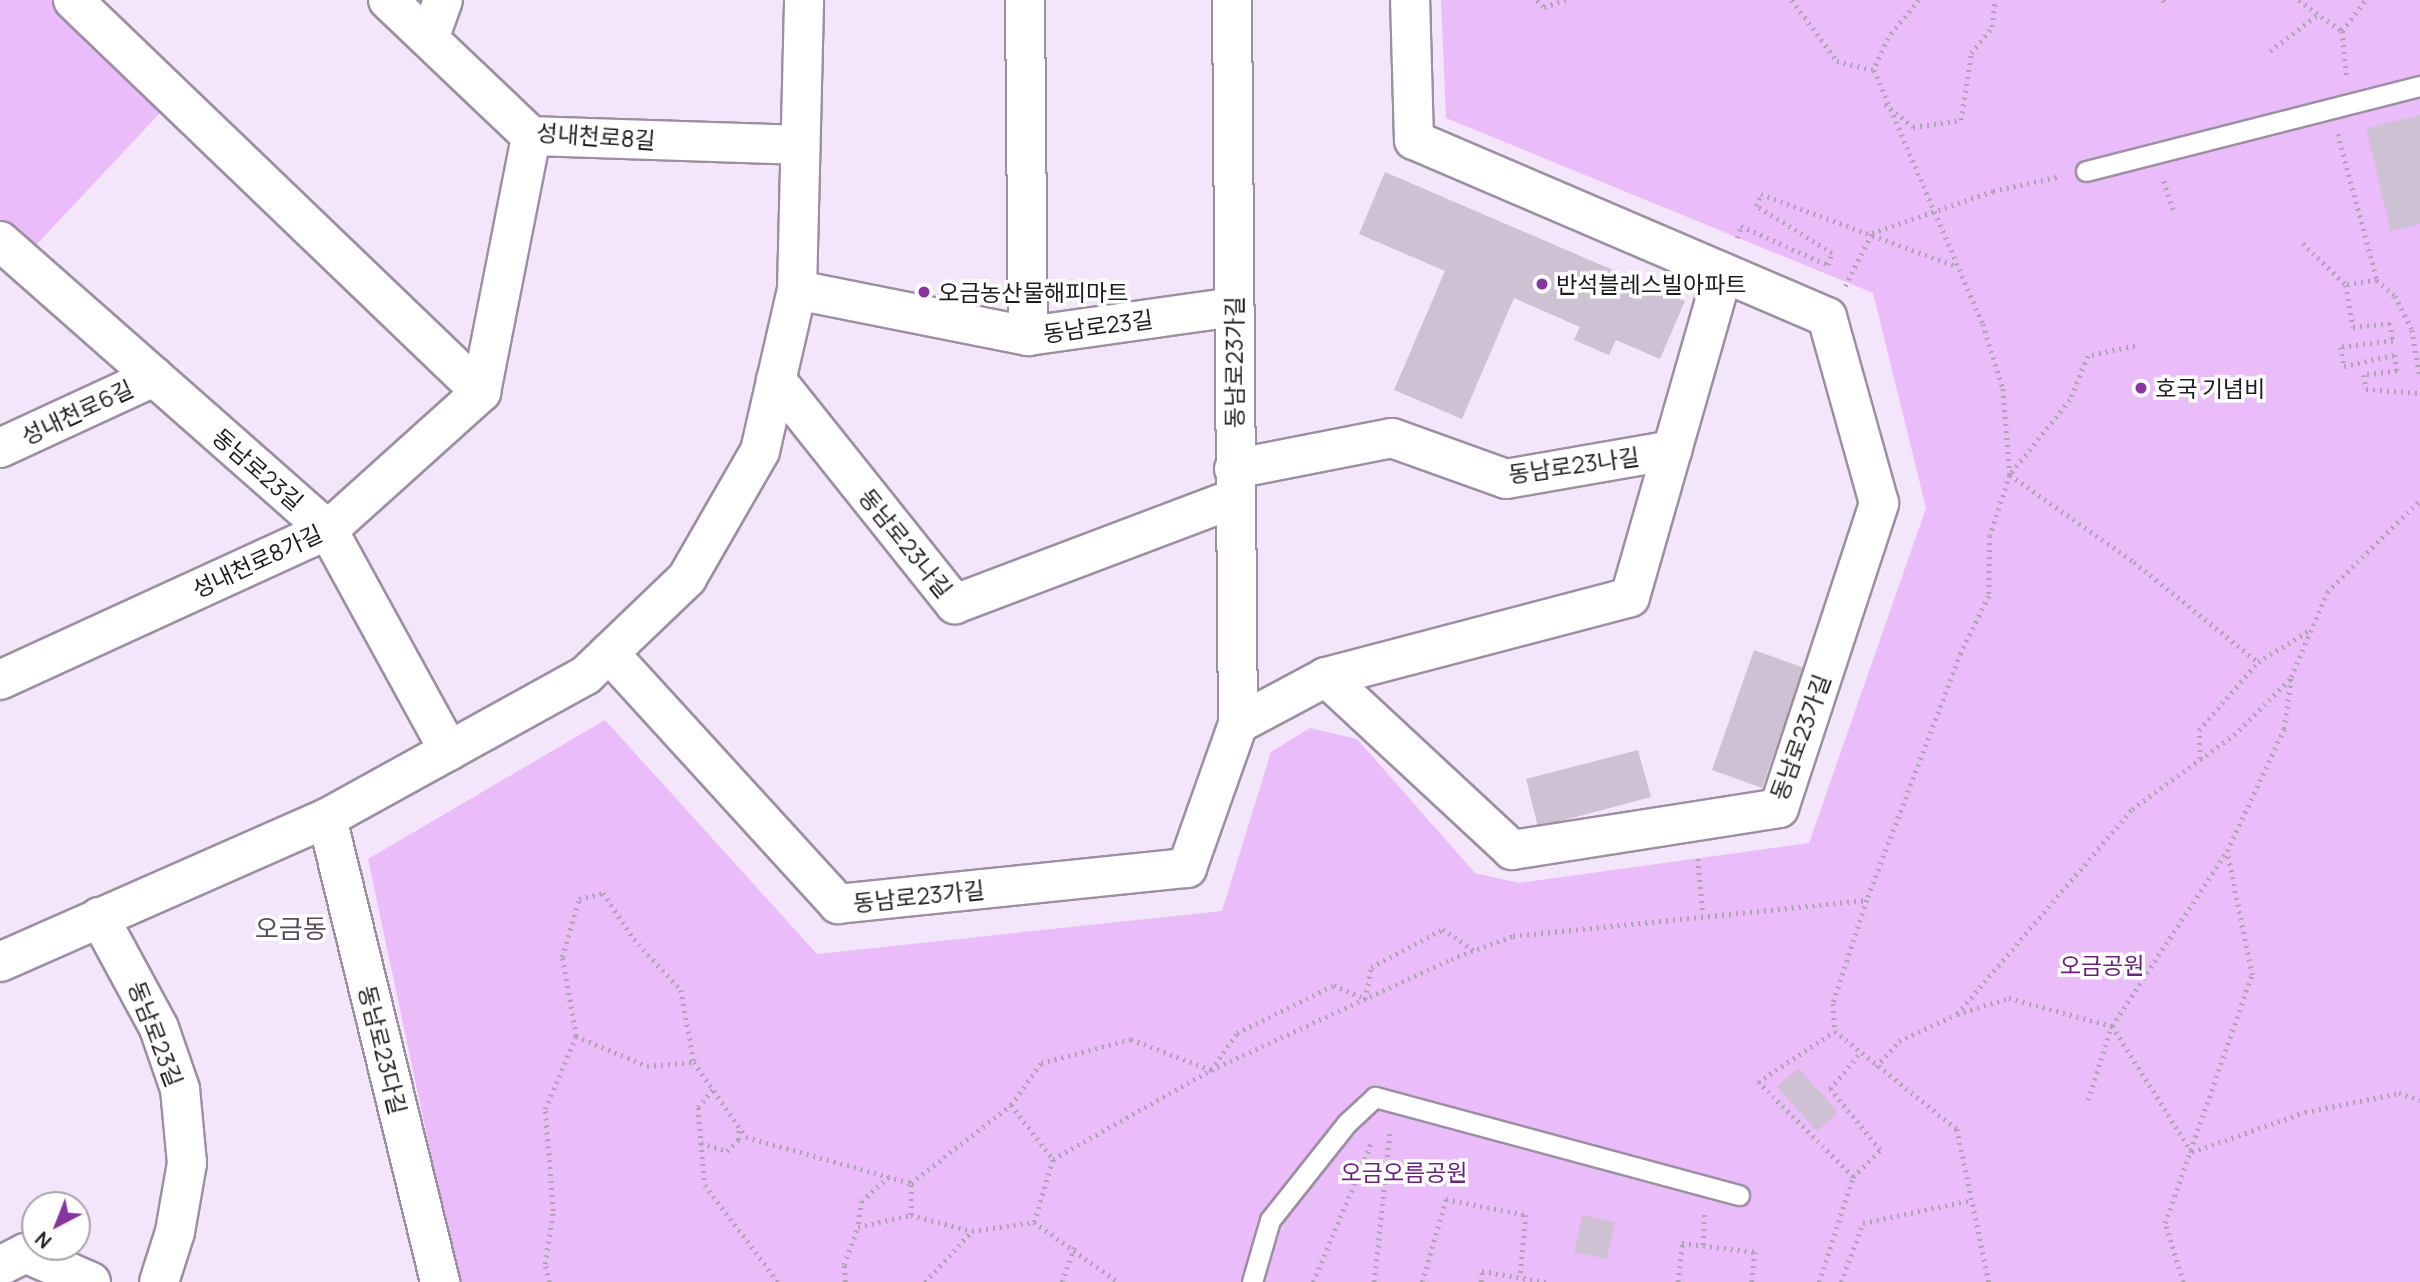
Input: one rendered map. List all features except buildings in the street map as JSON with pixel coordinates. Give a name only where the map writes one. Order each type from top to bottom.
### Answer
[{"type":"street","points":[[73,0],[481,392]]},
{"type":"street","name":"성내천로8길","points":[[388,0],[531,136],[800,145]]},
{"type":"street","points":[[429,39],[443,0]]},
{"type":"street","points":[[0,962],[327,818],[449,751],[586,674],[687,578],[760,451],[797,290],[804,0]]},
{"type":"street","points":[[1025,0],[1028,336]]},
{"type":"street","name":"동남로23가길","points":[[609,653],[838,904],[1187,868],[1238,724],[1233,484],[1232,0]]},
{"type":"street","name":"동남로23가길","points":[[1326,677],[1512,850],[1779,808],[1880,503],[1827,317],[1735,261],[1414,140],[1410,0]]},
{"type":"street","points":[[481,392],[531,136]]},
{"type":"street","name":"동남로23길","points":[[0,241],[328,530],[449,751]]},
{"type":"street","points":[[1238,724],[1326,677],[1630,597],[1672,450],[1735,261]]},
{"type":"street","name":"동남로23길","points":[[797,290],[1028,336],[1234,307]]},
{"type":"street","name":"성내천로6길","points":[[0,448],[154,377]]},
{"type":"street","name":"동남로23나길","points":[[776,380],[954,604],[1233,484],[1392,438],[1506,479],[1672,450]]},
{"type":"street","name":"성내천로8가길","points":[[0,680],[328,530],[481,392]]},
{"type":"street","name":"동남로23다길","points":[[327,818],[440,1282]]},
{"type":"street","name":"동남로23길","points":[[99,917],[159,1028],[180,1089],[187,1163],[175,1232],[159,1282]]},
{"type":"street","points":[[0,1266],[25,1253],[90,1282]]},
{"type":"lane","points":[[2086,171],[2420,86]]},
{"type":"lane","points":[[1252,1282],[1270,1220],[1347,1123],[1375,1097],[1738,1195]]},
{"type":"path","points":[[1536,0],[1544,7],[1566,0]]},
{"type":"path","points":[[1792,0],[1837,61],[1874,70]]},
{"type":"path","points":[[1919,0],[1888,38],[1874,70],[1884,103],[1983,324],[2003,389],[2010,475]]},
{"type":"path","points":[[1884,103],[1913,127],[1961,120],[1971,53],[1992,27],[1994,0]]},
{"type":"path","points":[[2300,0],[2316,16],[2342,31]]},
{"type":"path","points":[[2365,0],[2342,31],[2340,106],[2378,280],[2395,296],[2412,330],[2420,378]]},
{"type":"path","points":[[2270,51],[2316,16]]},
{"type":"path","points":[[1840,294],[1872,233],[1933,209],[2086,171]]},
{"type":"path","points":[[1735,261],[1734,243],[1741,226],[1828,265],[1832,253],[1756,206],[1761,194],[1958,267]]},
{"type":"path","points":[[2303,243],[2346,285],[2353,327],[2390,323],[2393,341],[2341,347],[2344,366],[2395,355],[2397,371],[2364,375],[2366,389],[2420,393]]},
{"type":"path","points":[[2346,285],[2378,280]]},
{"type":"path","points":[[1989,1282],[1956,1129],[1876,1067],[1835,1031],[1833,1004],[1867,900],[1961,653],[1990,596],[1990,536],[2010,475],[2070,400],[2088,356],[2135,346]]},
{"type":"path","points":[[2010,475],[2134,562],[2258,662]]},
{"type":"path","points":[[2088,1100],[2112,1026],[2227,851],[2284,729],[2291,677],[2327,592],[2420,500]]},
{"type":"path","points":[[2200,759],[2199,730],[2258,662],[2311,630]]},
{"type":"path","points":[[1957,1014],[2132,809],[2234,735],[2291,677]]},
{"type":"path","points":[[1695,821],[1703,914]]},
{"type":"path","points":[[2183,1282],[2165,1223],[2252,975],[2227,851]]},
{"type":"path","points":[[549,1282],[545,1265],[553,1211],[545,1109],[576,1036],[562,957],[579,899],[603,893],[634,939],[681,990],[694,1062],[746,1137],[911,1182]]},
{"type":"path","points":[[1034,1222],[1053,1159],[1211,1070],[1365,999],[1513,936],[1703,914],[1867,900]]},
{"type":"path","points":[[1365,999],[1371,967],[1443,929],[1476,952]]},
{"type":"path","points":[[1211,1070],[1237,1033],[1334,985],[1365,999]]},
{"type":"path","points":[[1876,1067],[1899,1041],[1957,1014],[2009,998],[2112,1026],[2192,1152]]},
{"type":"path","points":[[1835,1031],[1758,1082],[1853,1177]]},
{"type":"path","points":[[576,1036],[647,1066],[694,1062]]},
{"type":"path","points":[[911,1182],[1010,1105],[1041,1063],[1130,1039],[1211,1070]]},
{"type":"path","points":[[1819,1282],[1853,1177],[1880,1150],[1830,1089],[1860,1054]]},
{"type":"path","points":[[713,1090],[698,1108],[705,1185],[778,1282]]},
{"type":"path","points":[[2192,1152],[2305,1112],[2399,1093],[2420,1100]]},
{"type":"path","points":[[1010,1105],[1053,1159]]},
{"type":"path","points":[[1374,1282],[1390,1129],[1379,1124]]},
{"type":"path","points":[[701,1143],[727,1151],[738,1140],[739,1126]]},
{"type":"path","points":[[1313,1282],[1374,1136]]},
{"type":"path","points":[[845,1282],[844,1265],[858,1227],[862,1200],[889,1177]]},
{"type":"path","points":[[911,1182],[911,1215]]},
{"type":"path","points":[[1422,1282],[1446,1199],[1526,1215],[1520,1278]]},
{"type":"path","points":[[1841,1282],[1863,1223],[1971,1200]]},
{"type":"path","points":[[858,1227],[911,1215],[972,1231],[1034,1222],[1074,1247],[1118,1282]]},
{"type":"path","points":[[926,1281],[972,1231]]},
{"type":"path","points":[[1678,1282],[1682,1243],[1755,1252],[1752,1282]]},
{"type":"path","points":[[1062,1282],[1074,1247]]},
{"type":"path","points":[[1480,1282],[1482,1272],[1547,1282]]},
{"type":"green space","points":[[0,0],[73,0],[175,97],[22,260],[0,241]]},
{"type":"green space","name":"오금공원","points":[[1441,0],[2420,0],[2420,1282],[458,1282],[368,859],[605,720],[817,954],[1222,911],[1271,752],[1310,728],[1357,739],[1475,873],[1519,883],[1809,843],[1926,508],[1873,293],[1446,118]]},
{"type":"place","name":"반석블레스빌아파트","points":[[1542,284]]},
{"type":"place","name":"오금농산물해피마트","points":[[924,292]]},
{"type":"place","name":"호국 기념비","points":[[2141,388]]},
{"type":"district","name":"오금동","points":[[291,929]]},
{"type":"park label","name":"오금오름공원","points":[[1404,1172]]}]
